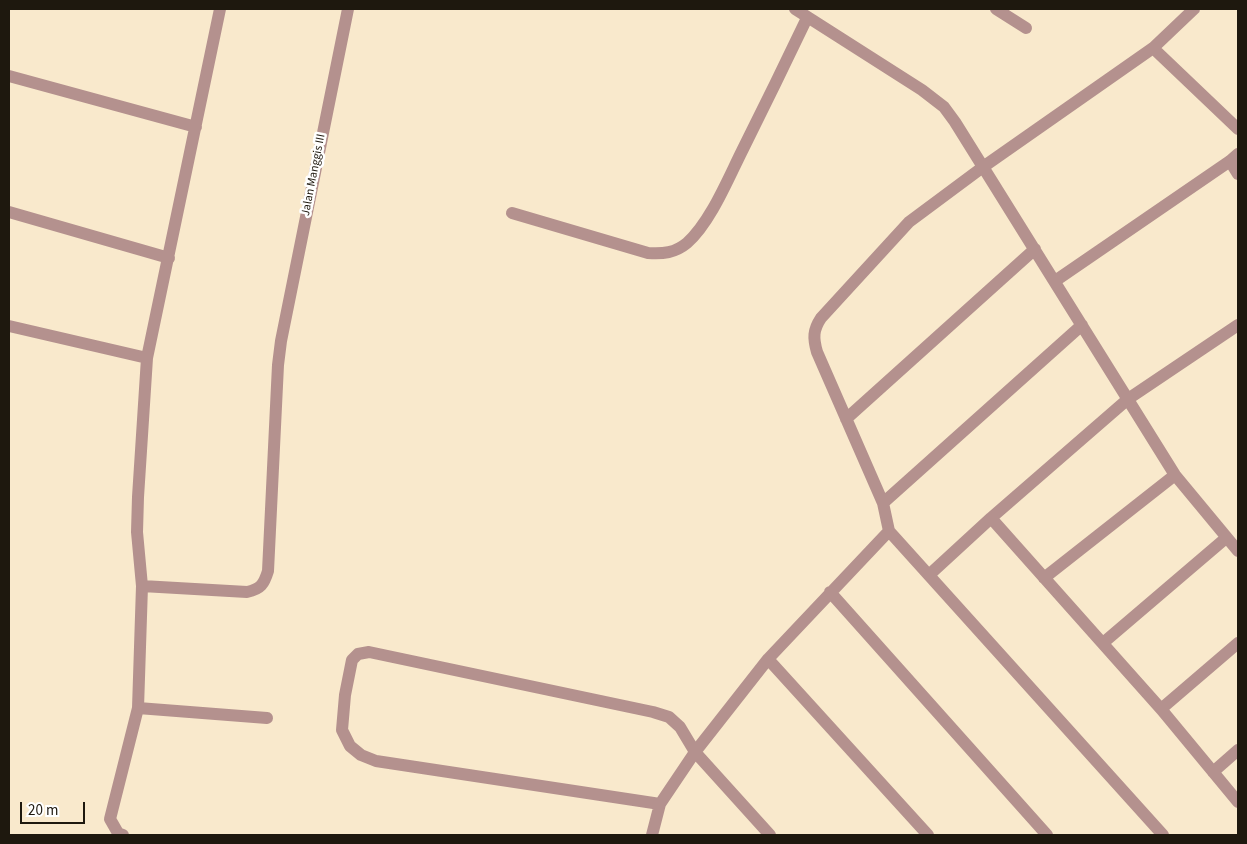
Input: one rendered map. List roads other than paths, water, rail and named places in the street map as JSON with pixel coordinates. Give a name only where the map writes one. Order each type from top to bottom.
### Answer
[{"type":"street","points":[[123,835],[118,832],[110,819],[138,708],[142,586],[137,532],[147,358],[220,9]]},
{"type":"street","name":"Jalan Manggis III","points":[[142,586],[247,592],[257,590],[265,581],[268,570],[278,365],[281,341],[348,9]]},
{"type":"street","points":[[795,9],[933,97],[944,108],[955,122],[1176,475],[1238,551]]},
{"type":"street","points":[[996,9],[1026,28]]},
{"type":"street","points":[[1163,835],[889,531],[883,503],[813,339],[814,328],[821,318],[909,222],[983,167],[1153,48],[1194,9]]},
{"type":"street","points":[[512,213],[648,253],[661,254],[679,248],[694,236],[727,181],[808,18]]},
{"type":"street","points":[[1153,48],[1238,129]]},
{"type":"street","points":[[9,76],[196,127]]},
{"type":"street","points":[[1055,281],[1234,157],[1238,174]]},
{"type":"street","points":[[9,212],[169,258]]},
{"type":"street","points":[[846,419],[1035,249]]},
{"type":"street","points":[[929,576],[991,518],[1128,399],[1238,324]]},
{"type":"street","points":[[883,503],[1082,325]]},
{"type":"street","points":[[9,326],[147,358]]},
{"type":"street","points":[[1044,578],[1176,475]]},
{"type":"street","points":[[991,518],[1161,709],[1238,802]]},
{"type":"street","points":[[652,835],[660,804],[695,752],[768,659],[889,531]]},
{"type":"street","points":[[1103,643],[1226,538]]},
{"type":"street","points":[[830,592],[1047,835]]},
{"type":"street","points":[[1161,709],[1238,644]]},
{"type":"street","points":[[660,804],[376,761],[361,755],[350,746],[342,730],[344,695],[352,660],[358,654],[369,652],[669,717],[680,728],[695,752],[770,835]]},
{"type":"street","points":[[768,659],[928,835]]},
{"type":"street","points":[[138,708],[267,718]]},
{"type":"street","points":[[1213,772],[1238,750]]}]
